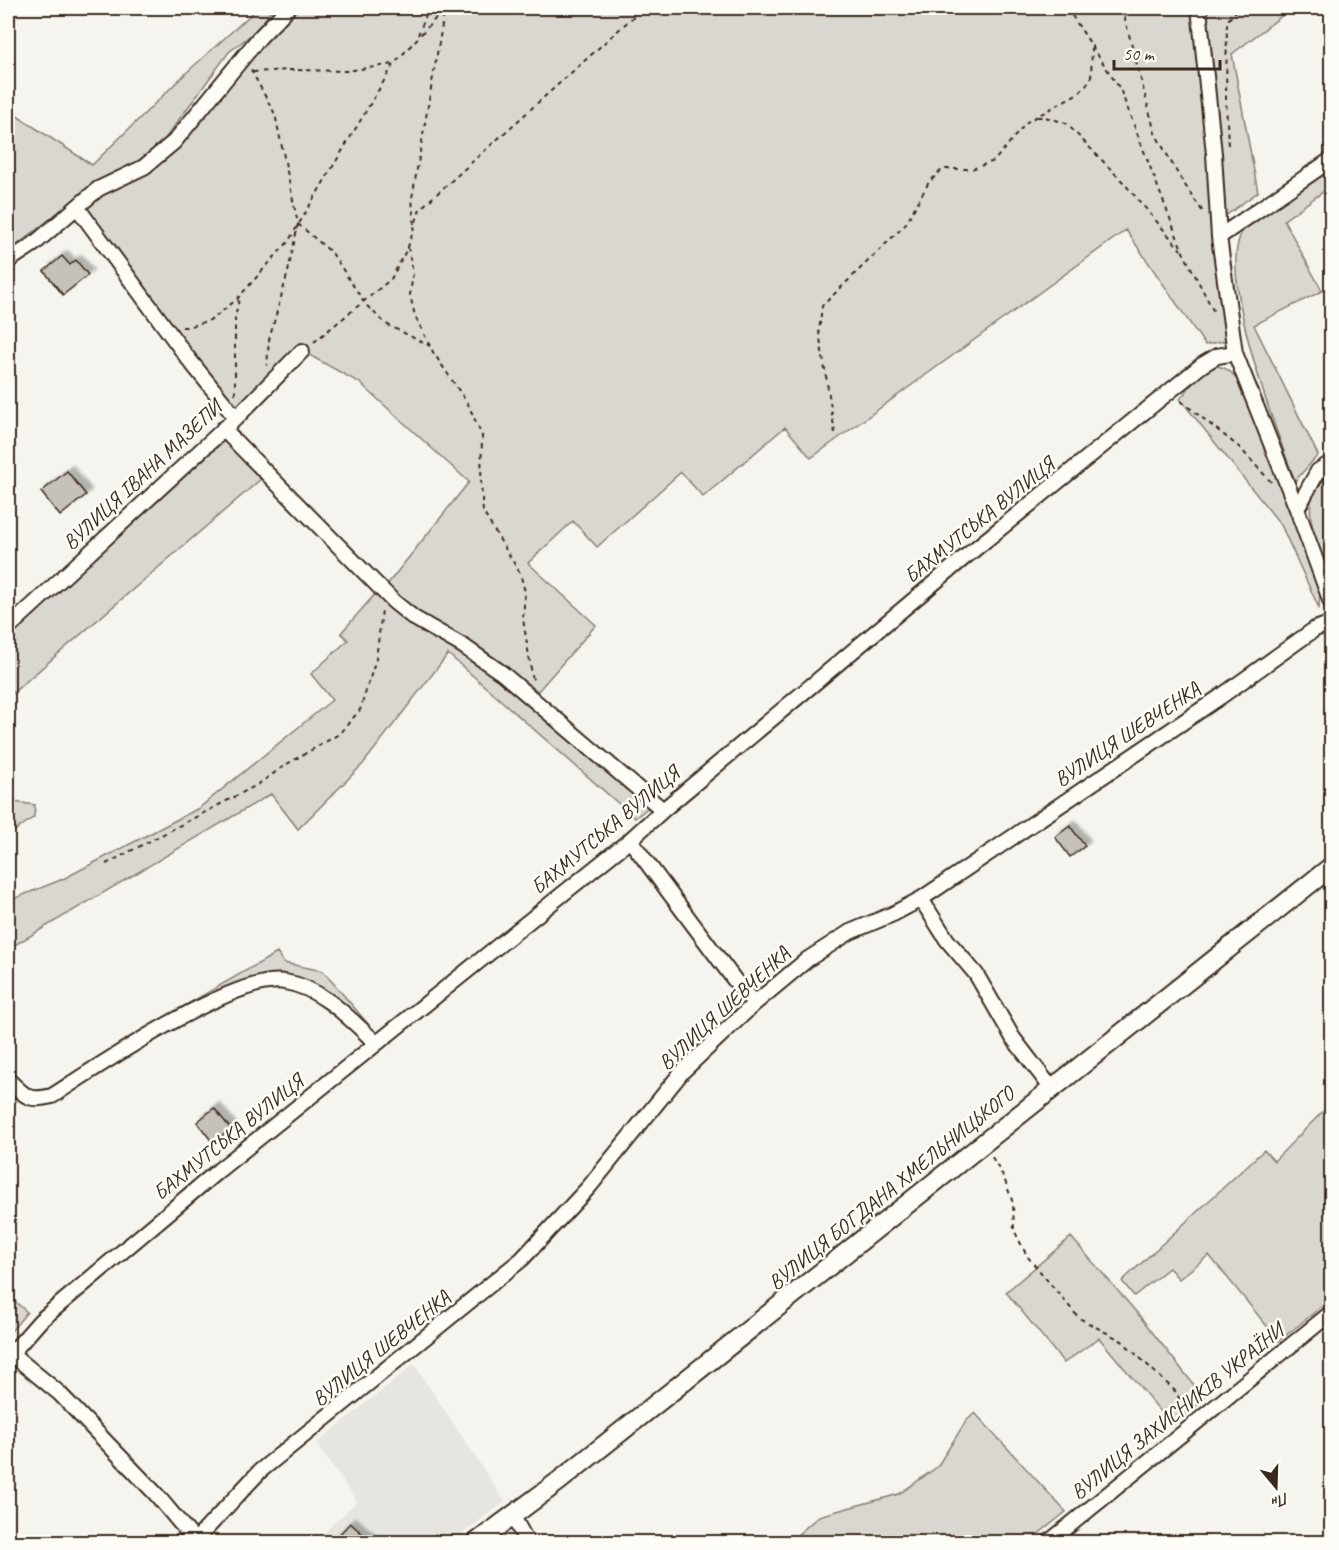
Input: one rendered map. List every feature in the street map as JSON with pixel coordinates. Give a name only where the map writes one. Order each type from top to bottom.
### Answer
[{"type":"street","points":[[8,261],[34,244],[98,189],[144,167],[174,142],[242,59],[288,8]]},
{"type":"street","points":[[1199,8],[1214,154],[1219,237],[1235,353],[1295,503],[1332,605]]},
{"type":"street","points":[[1219,237],[1332,159]]},
{"type":"street","points":[[77,207],[164,326],[236,418]]},
{"type":"street","name":"ВУЛИЦЯ ІВАНА МАЗЕПИ","points":[[8,628],[236,418],[302,351]]},
{"type":"street","name":"БАХМУТСЬКА ВУЛИЦЯ","points":[[9,1353],[40,1321],[219,1170],[630,840],[965,557],[1202,366],[1217,356],[1235,353]]},
{"type":"street","points":[[223,429],[384,592],[414,618],[464,646],[502,673],[663,810]]},
{"type":"street","points":[[1295,503],[1318,471],[1332,462]]},
{"type":"street","name":"ВУЛИЦЯ ШЕВЧЕНКА","points":[[195,1542],[260,1471],[522,1259],[589,1187],[682,1072],[755,1003],[808,959],[849,932],[893,914],[921,899],[1220,697],[1315,629],[1332,623]]},
{"type":"street","points":[[630,840],[742,990],[755,1003]]},
{"type":"street","name":"ВУЛИЦЯ БОГДАНА ХМЕЛЬНИЦЬКОГО","points":[[477,1542],[559,1482],[1332,866]]},
{"type":"street","points":[[921,899],[947,940],[976,974],[1014,1038],[1052,1089]]},
{"type":"street","points":[[8,1080],[26,1096],[36,1100],[52,1096],[185,1015],[247,986],[267,981],[286,982],[310,991],[346,1015],[376,1043]]},
{"type":"street","name":"ВУЛИЦЯ ЗАХИСНИКІВ УКРАЇНИ","points":[[1049,1542],[1332,1312]]},
{"type":"street","points":[[9,1353],[59,1393],[155,1493],[195,1542]]},
{"type":"street","points":[[512,1515],[527,1542]]},
{"type":"path","points":[[417,38],[429,8]]},
{"type":"path","points":[[164,326],[188,327],[213,319],[240,296],[288,242],[394,64],[445,8]]},
{"type":"path","points":[[414,227],[412,198],[445,8]]},
{"type":"path","points":[[302,351],[391,279],[408,247],[420,209],[643,8]]},
{"type":"path","points":[[1067,8],[1120,89],[1183,252],[1218,321]]},
{"type":"path","points":[[1122,8],[1155,133],[1179,176],[1219,237]]},
{"type":"path","points":[[1229,151],[1226,98],[1227,21],[1239,8]]},
{"type":"path","points":[[836,433],[819,332],[822,306],[905,225],[929,182],[943,169],[972,169],[994,161],[1027,122],[1080,92],[1090,79],[1092,47]]},
{"type":"path","points":[[242,59],[253,72],[275,114],[298,224],[288,272],[269,340],[264,390]]},
{"type":"path","points":[[227,78],[253,72],[291,69],[347,71],[394,64]]},
{"type":"path","points":[[1036,117],[1066,123],[1123,182],[1183,252]]},
{"type":"path","points":[[298,224],[332,253],[364,301],[386,324],[430,346]]},
{"type":"path","points":[[408,247],[413,273],[410,295],[416,316],[430,346],[468,404],[482,436],[483,512],[520,573],[525,592],[523,619],[536,702]]},
{"type":"path","points":[[236,418],[235,318],[240,296]]},
{"type":"path","points":[[1170,391],[1239,447],[1268,481],[1295,503]]},
{"type":"path","points":[[106,864],[257,785],[287,764],[339,734],[360,710],[376,659],[384,592]]},
{"type":"path","points":[[987,1141],[1013,1203],[1014,1230],[1027,1256],[1079,1318],[1122,1341],[1175,1391],[1194,1425]]},
{"type":"shaded area","points":[[258,8],[273,8],[257,30],[229,52],[161,144],[125,170],[92,186],[8,252],[8,110],[92,165],[186,73]]},
{"type":"shaded area","points":[[295,8],[1194,8],[1229,340],[1205,345],[1126,230],[811,458],[785,427],[703,497],[681,472],[597,547],[573,521],[528,563],[596,625],[538,691],[465,641],[422,617],[386,586],[469,482],[360,383],[302,351],[236,412],[83,207],[100,192],[146,169]]},
{"type":"shaded area","points":[[1205,8],[1292,8],[1232,54],[1258,192],[1221,219]]},
{"type":"shaded area","points":[[1331,168],[1331,186],[1284,220],[1322,291],[1254,325],[1318,455],[1295,481],[1275,428],[1251,352],[1236,277],[1237,248],[1245,228],[1250,223]]},
{"type":"shaded area","points":[[1213,366],[1229,371],[1245,394],[1308,556],[1320,595],[1319,608],[1281,525],[1180,399],[1202,372]]},
{"type":"shaded area","points":[[224,441],[261,479],[8,697],[8,637]]},
{"type":"shaded area","points":[[1331,476],[1331,580],[1316,539],[1310,510],[1312,496],[1319,485]]},
{"type":"shaded area","points":[[376,593],[475,661],[650,806],[635,818],[448,654],[363,764],[298,829],[271,794],[8,949],[8,901],[63,879],[199,808],[332,700],[311,674],[348,640],[341,633]]},
{"type":"shaded area","points":[[8,801],[35,805],[34,817],[9,835],[8,839]]},
{"type":"shaded area","points":[[277,953],[284,963],[323,971],[369,1025],[304,979],[279,975],[241,981],[135,1034]]},
{"type":"shaded area","points":[[1331,1103],[1331,1299],[1279,1341],[1209,1255],[1179,1279],[1169,1268],[1134,1296],[1122,1281],[1264,1150],[1274,1161]]},
{"type":"shaded area","points":[[1071,1237],[1138,1314],[1205,1399],[1172,1425],[1099,1338],[1064,1363],[1006,1292]]},
{"type":"shaded area","points":[[8,1295],[27,1312],[8,1335]]},
{"type":"shaded area","points":[[414,1364],[505,1502],[450,1542],[315,1542],[357,1501],[316,1444]]},
{"type":"shaded area","points":[[975,1413],[1066,1512],[1028,1542],[789,1542],[819,1516],[899,1494],[937,1467],[966,1421]]},
{"type":"building","points":[[62,256],[70,265],[76,260],[88,275],[63,295],[44,271]]},
{"type":"building","points":[[67,471],[86,495],[60,516],[41,492]]},
{"type":"building","points":[[1070,826],[1085,846],[1070,857],[1055,837]]},
{"type":"building","points":[[214,1108],[231,1129],[213,1143],[197,1122]]},
{"type":"building","points":[[350,1523],[372,1542],[332,1542]]}]
